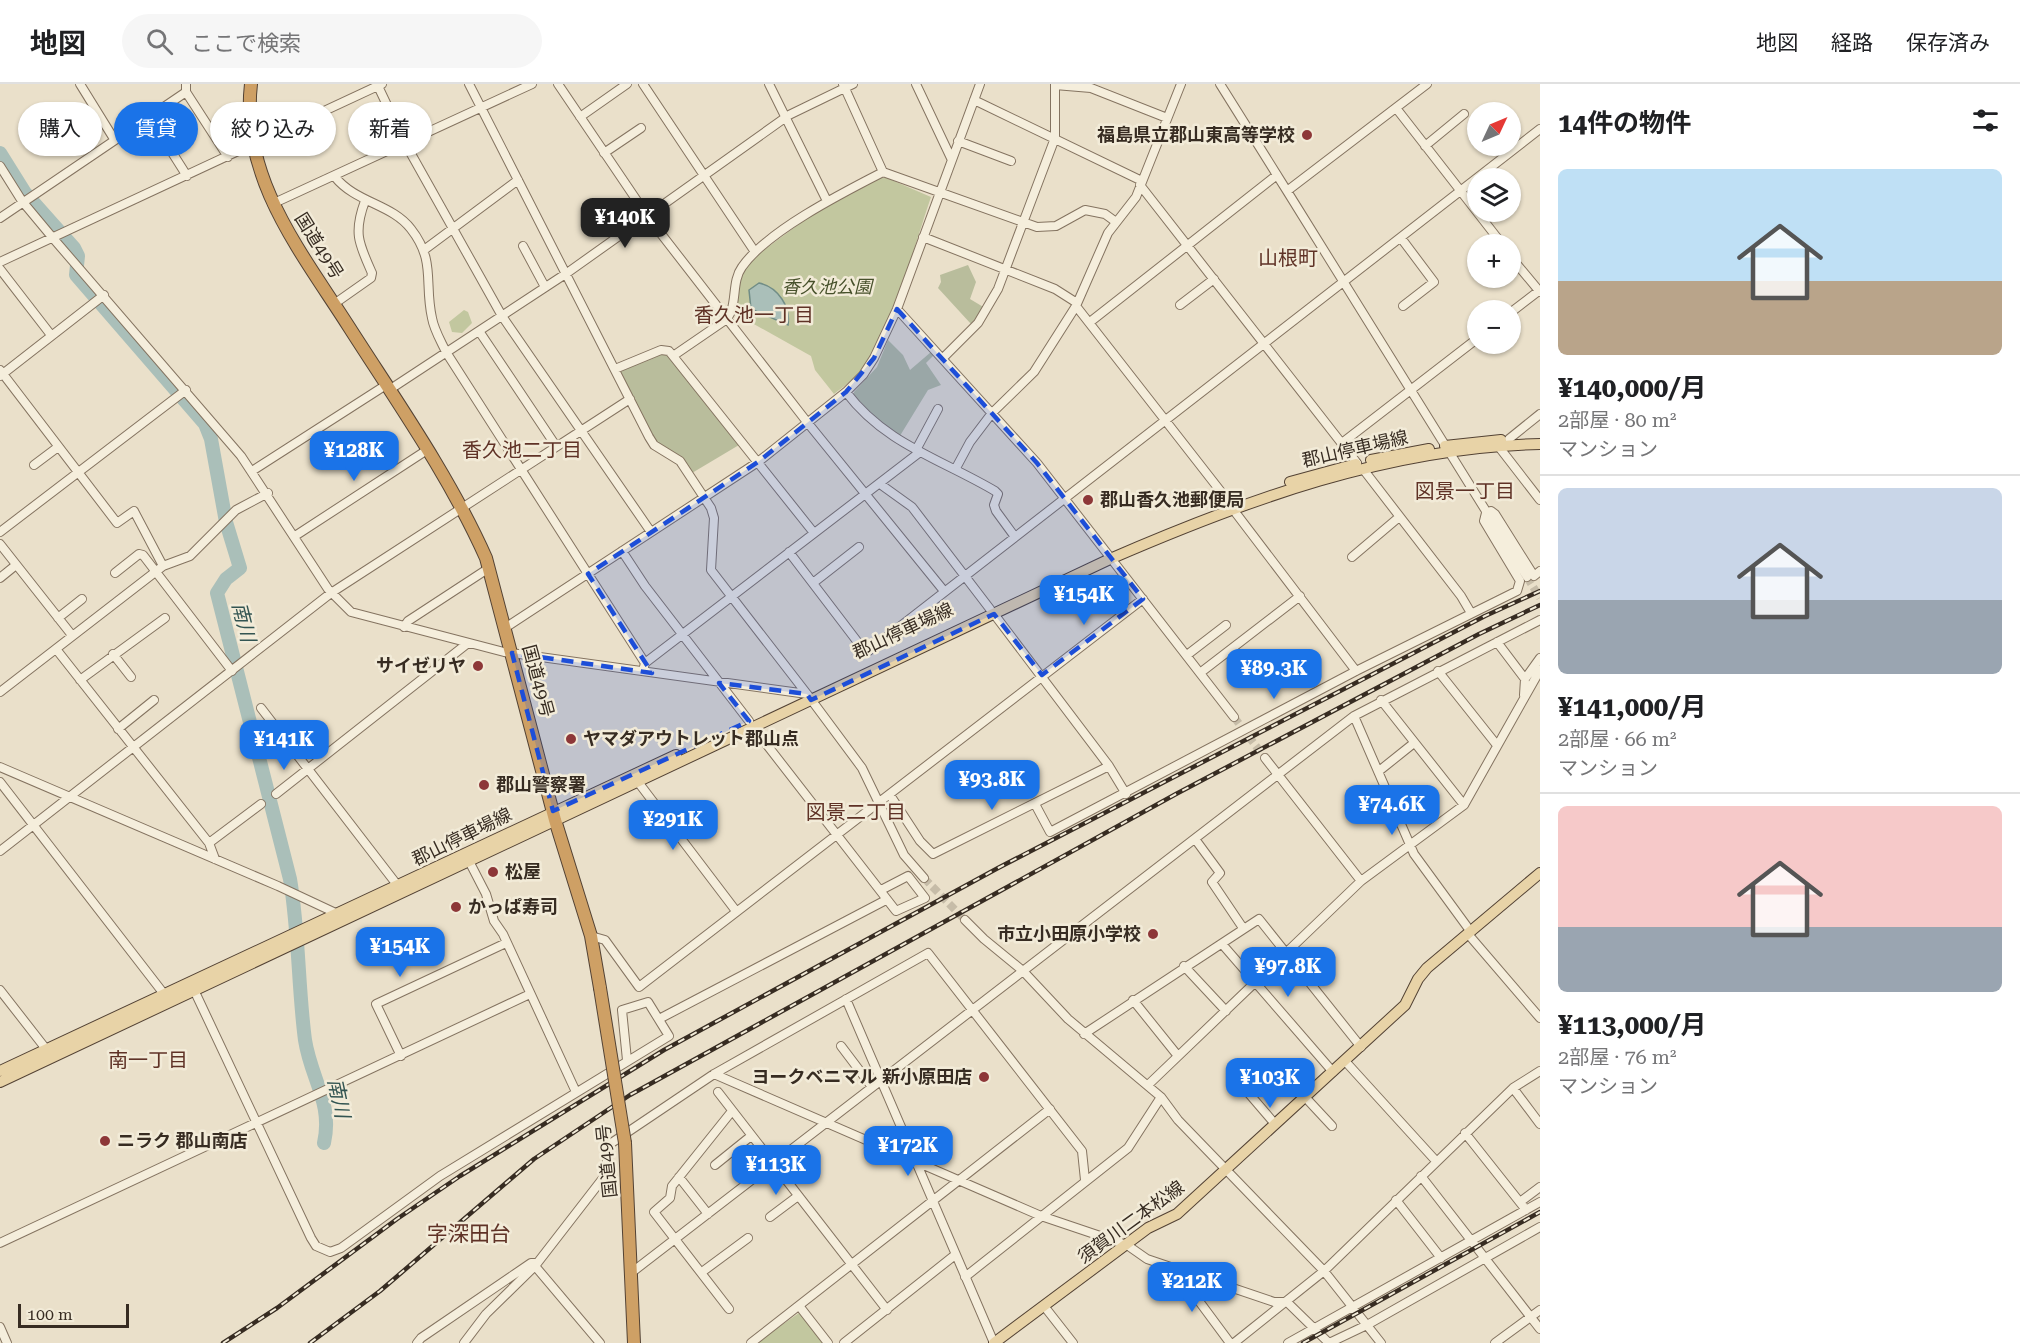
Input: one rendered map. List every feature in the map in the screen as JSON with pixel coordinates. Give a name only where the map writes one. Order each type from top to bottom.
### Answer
[{"type":"highway","name":"国道49号","points":[[250,102],[251,84]]},
{"type":"highway","name":"国道49号","points":[[257,156],[272,204],[427,450],[476,534],[489,568],[554,815],[591,936],[625,1143],[634,1343]]},
{"type":"main road","name":"郡山停車場線","points":[[340,917],[398,886],[635,779],[1109,556],[1231,505],[1319,472],[1509,439],[1540,437]]},
{"type":"main road","name":"郡山停車場線","points":[[1446,449],[1540,444]]},
{"type":"main road","name":"郡山停車場線","points":[[0,1071],[164,994],[470,862],[554,815]]},
{"type":"main road","name":"須賀川二本松線","points":[[997,1342],[1148,1228],[1177,1214],[1405,1005],[1418,979],[1427,968],[1540,873]]},
{"type":"main road","points":[[0,1082],[293,946],[300,934]]},
{"type":"street","points":[[0,218],[114,139],[80,84]]},
{"type":"street","points":[[470,84],[654,445],[680,461],[706,498],[714,518],[711,570],[862,768],[880,801],[904,855],[924,878]]},
{"type":"street","points":[[432,131],[532,84]]},
{"type":"street","points":[[558,84],[648,217],[807,422],[944,591]]},
{"type":"street","points":[[580,117],[627,84]]},
{"type":"street","points":[[644,84],[755,252]]},
{"type":"street","points":[[769,84],[827,201]]},
{"type":"street","points":[[916,84],[951,158]]},
{"type":"street","points":[[505,628],[706,498],[758,462],[846,392],[874,358],[897,309],[980,84]]},
{"type":"street","points":[[943,358],[978,324],[1005,269],[1055,138],[1055,84],[1090,88],[1167,118]]},
{"type":"street","points":[[956,468],[970,442],[992,413],[1034,372],[1077,305],[1108,233],[1136,197],[1181,84]]},
{"type":"street","points":[[1035,804],[1050,832],[1356,671],[1516,591],[1530,576],[1486,513],[1220,84]]},
{"type":"street","points":[[1287,191],[1427,84]]},
{"type":"street","points":[[336,106],[379,85],[387,102]]},
{"type":"street","points":[[252,471],[479,331],[648,217],[785,118],[847,85],[883,172]]},
{"type":"street","points":[[0,262],[228,157],[186,88],[168,102]]},
{"type":"street","points":[[974,100],[1055,138],[1141,183],[1398,518],[1461,596],[1471,613]]},
{"type":"street","points":[[1396,108],[1494,234]]},
{"type":"street","points":[[1425,146],[1464,114]]},
{"type":"street","points":[[604,153],[641,128]]},
{"type":"street","points":[[789,552],[866,653],[1540,129]]},
{"type":"street","points":[[958,141],[1011,161]]},
{"type":"street","points":[[174,156],[187,176]]},
{"type":"street","points":[[272,204],[378,156]]},
{"type":"street","points":[[412,156],[502,316],[651,532]]},
{"type":"street","points":[[0,166],[22,201],[186,390],[252,471],[331,593],[351,612],[513,653],[644,667],[809,697]]},
{"type":"street","points":[[674,356],[727,319],[732,312],[740,268],[755,252],[827,201],[883,172],[1023,223],[1049,228],[1085,210],[1097,211],[1116,222]]},
{"type":"street","points":[[1090,322],[1277,175]]},
{"type":"street","points":[[335,177],[365,201],[402,219],[424,250],[429,269],[432,319],[446,352],[588,574],[644,667]]},
{"type":"street","points":[[424,250],[518,180]]},
{"type":"street","points":[[334,303],[371,278],[372,273],[358,238],[358,222],[365,201]]},
{"type":"street","points":[[923,237],[1055,289],[1077,305],[1356,671]]},
{"type":"street","points":[[1401,238],[1434,282],[1403,306]]},
{"type":"street","points":[[523,246],[545,287]]},
{"type":"street","points":[[0,269],[51,336]]},
{"type":"street","points":[[1521,269],[1540,291],[1521,305]]},
{"type":"street","points":[[1180,305],[1214,279]]},
{"type":"street","points":[[104,296],[1,374],[117,523],[134,511],[159,568],[232,671]]},
{"type":"street","points":[[897,309],[992,413],[1065,499],[1234,717]]},
{"type":"street","points":[[479,331],[556,446]]},
{"type":"street","points":[[1342,443],[1467,346]]},
{"type":"street","points":[[615,369],[662,350],[669,351],[814,533]]},
{"type":"street","points":[[0,532],[186,390]]},
{"type":"street","points":[[846,392],[874,424],[899,442],[956,468],[995,491],[998,499],[994,505],[996,511],[1016,537]]},
{"type":"street","points":[[0,851],[331,593],[460,507],[630,399]]},
{"type":"street","points":[[644,667],[789,552],[867,495],[918,451],[938,410]]},
{"type":"street","points":[[1509,439],[1540,414]]},
{"type":"street","points":[[34,465],[58,447]]},
{"type":"street","points":[[1499,447],[1540,500]]},
{"type":"street","points":[[295,536],[427,450]]},
{"type":"street","points":[[880,484],[912,507],[1042,675],[1109,766],[1126,794]]},
{"type":"street","points":[[0,692],[56,649],[71,634],[159,568],[190,556],[236,510],[268,493]]},
{"type":"street","points":[[1352,557],[1398,518]]},
{"type":"street","points":[[0,544],[71,634]]},
{"type":"street","points":[[813,583],[859,547]]},
{"type":"street","points":[[622,551],[682,635],[886,900],[896,911],[925,898],[909,876],[880,890]]},
{"type":"street","points":[[115,573],[141,554],[159,568]]},
{"type":"street","points":[[0,578],[16,565]]},
{"type":"street","points":[[404,627],[408,621],[489,568]]},
{"type":"street","points":[[1200,673],[1300,597]]},
{"type":"street","points":[[591,936],[605,940],[639,987],[1143,598]]},
{"type":"street","points":[[58,618],[82,599]]},
{"type":"street","points":[[80,680],[165,618]]},
{"type":"street","points":[[631,1274],[1354,716],[1381,700],[1540,620]]},
{"type":"street","points":[[1187,655],[1226,625]]},
{"type":"street","points":[[1497,642],[1525,679]]},
{"type":"street","points":[[276,794],[468,643]]},
{"type":"street","points":[[56,649],[209,843],[215,859]]},
{"type":"street","points":[[113,654],[131,677]]},
{"type":"street","points":[[1524,695],[1525,679],[1540,658]]},
{"type":"street","points":[[1148,1085],[1361,881],[1464,805],[1496,744],[1540,670]]},
{"type":"street","points":[[1438,671],[1496,744]]},
{"type":"street","points":[[118,729],[154,700]]},
{"type":"street","points":[[1381,700],[1464,805]]},
{"type":"street","points":[[261,708],[398,886]]},
{"type":"street","points":[[1354,716],[1409,846],[1470,933],[1539,1014]]},
{"type":"street","points":[[1378,771],[1414,743]]},
{"type":"street","points":[[1265,758],[1361,881]]},
{"type":"street","points":[[890,795],[920,841],[933,854],[1109,766]]},
{"type":"street","points":[[0,767],[215,859],[340,917]]},
{"type":"street","points":[[635,779],[736,911]]},
{"type":"street","points":[[0,782],[164,994]]},
{"type":"street","points":[[209,843],[261,804]]},
{"type":"street","points":[[1195,839],[1220,873],[1212,882],[1243,928]]},
{"type":"street","points":[[470,862],[486,894],[494,921],[576,1092]]},
{"type":"street","points":[[659,1019],[886,900]]},
{"type":"street","points":[[1084,1034],[1184,966],[1259,919],[1361,1047]]},
{"type":"street","points":[[965,920],[1023,971],[1052,1004],[1084,1034],[1161,1097],[1178,1120],[1324,1271],[1381,1343]]},
{"type":"street","points":[[401,1056],[376,1004],[506,943]]},
{"type":"street","points":[[1222,944],[1334,1072]]},
{"type":"street","points":[[464,1343],[486,1314],[536,1264],[607,1173],[607,1146],[714,1074],[928,953],[1082,1151],[1085,1180]]},
{"type":"street","points":[[1184,966],[1226,1011]]},
{"type":"street","points":[[0,990],[46,1049]]},
{"type":"street","points":[[195,992],[259,1123],[311,1238],[316,1246],[330,1252],[341,1248],[440,1176],[669,1036],[648,1002],[622,1010],[627,1060]]},
{"type":"street","points":[[0,1243],[530,994]]},
{"type":"street","points":[[846,999],[883,1079],[931,1201],[997,1342]]},
{"type":"street","points":[[1133,1000],[1178,1056]]},
{"type":"street","points":[[841,1046],[872,1087]]},
{"type":"street","points":[[1345,1061],[1436,1161]]},
{"type":"street","points":[[1176,1270],[1232,1343],[1324,1271],[1513,1088],[1540,1071]]},
{"type":"street","points":[[714,1074],[1041,1216],[1126,1245],[1147,1259],[1274,1302],[1287,1302],[1329,1343],[1367,1325],[1540,1228]]},
{"type":"street","points":[[1233,1075],[1275,1124]]},
{"type":"street","points":[[1513,1088],[1540,1124]]},
{"type":"street","points":[[718,1092],[887,1310]]},
{"type":"street","points":[[965,1277],[1128,1148],[1161,1097]]},
{"type":"street","points":[[1305,1097],[1332,1126]]},
{"type":"street","points":[[751,1343],[800,1307],[1050,1109]]},
{"type":"street","points":[[729,1309],[654,1212],[670,1198],[672,1186],[732,1111]]},
{"type":"street","points":[[1465,1133],[1526,1210]]},
{"type":"street","points":[[715,1165],[752,1136]]},
{"type":"street","points":[[1421,1176],[1540,1329]]},
{"type":"street","points":[[679,1177],[708,1214]]},
{"type":"street","points":[[1520,1202],[1540,1187]]},
{"type":"street","points":[[770,1217],[798,1196]]},
{"type":"street","points":[[1396,1200],[1441,1258]]},
{"type":"street","points":[[1288,1343],[1354,1309],[1540,1202]]},
{"type":"street","points":[[702,1272],[748,1238]]},
{"type":"street","points":[[844,1343],[955,1255]]},
{"type":"street","points":[[417,1343],[531,1263],[536,1264],[600,1343]]},
{"type":"street","points":[[1044,1306],[1073,1343]]},
{"type":"street","points":[[800,1307],[828,1343]]},
{"type":"street","points":[[1495,1343],[1540,1310]]},
{"type":"street","points":[[0,1327],[7,1343]]},
{"type":"highlighted area","points":[[897,309],[1037,463],[1143,599],[1042,675],[994,614],[811,700],[807,694],[719,683],[749,721],[553,811],[512,653],[652,673],[588,574],[758,462],[846,392],[874,358]]},
{"type":"green space","name":"香久池公園","points":[[875,178],[887,178],[931,197],[902,287],[883,333],[859,373],[834,394],[815,370],[811,356],[743,318],[736,309],[740,276],[748,262],[822,207]]},
{"type":"green space","points":[[968,265],[976,282],[970,299],[985,308],[971,324],[938,288],[941,282],[940,275]]},
{"type":"green space","points":[[464,310],[468,312],[472,323],[462,333],[452,332],[449,322]]},
{"type":"green space","points":[[888,340],[903,355],[910,370],[931,352],[934,355],[926,363],[941,385],[928,390],[898,439],[854,397],[854,392],[877,367]]},
{"type":"green space","points":[[662,353],[667,354],[739,445],[692,473],[651,436],[619,372]]},
{"type":"green space","points":[[799,1313],[824,1343],[756,1343]]},
{"type":"water","points":[[759,283],[772,289],[782,299],[787,311],[788,325],[751,309],[749,290]]},
{"type":"waterway","name":"南川","points":[[0,153],[25,193],[74,248],[78,256],[76,275],[205,424],[211,439],[226,522],[240,568],[226,579],[217,593],[290,879],[305,1040],[324,1103],[326,1116],[324,1143]]},
{"type":"tunnel","points":[[1527,577],[1540,598]]},
{"type":"tunnel","points":[[1234,717],[1265,758]]},
{"type":"tunnel","points":[[924,878],[965,920]]},
{"type":"railway","points":[[223,1343],[277,1308],[397,1219],[460,1176],[664,1050],[998,868],[1485,616],[1540,591]]},
{"type":"railway","points":[[310,1343],[380,1291],[534,1159],[630,1095],[1176,794],[1479,634],[1540,605]]},
{"type":"railway","points":[[1303,1343],[1540,1212]]},
{"type":"place","name":"福島県立郡山東高等学校","points":[[1307,135]]},
{"type":"place","name":"郡山香久池郵便局","points":[[1088,500]]},
{"type":"place","name":"サイゼリヤ","points":[[478,666]]},
{"type":"place","name":"ヤマダアウトレット郡山点","points":[[571,739]]},
{"type":"place","name":"郡山警察署","points":[[484,785]]},
{"type":"place","name":"松屋","points":[[493,872]]},
{"type":"place","name":"かっぱ寿司","points":[[456,907]]},
{"type":"place","name":"市立小田原小学校","points":[[1153,934]]},
{"type":"place","name":"ヨークベニマル 新小原田店","points":[[984,1077]]},
{"type":"place","name":"ニラク 郡山南店","points":[[105,1141]]},
{"type":"district","name":"山根町","points":[[1288,258]]},
{"type":"district","name":"香久池一丁目","points":[[754,315]]},
{"type":"district","name":"香久池二丁目","points":[[522,450]]},
{"type":"district","name":"図景一丁目","points":[[1465,491]]},
{"type":"district","name":"図景二丁目","points":[[856,812]]},
{"type":"district","name":"南一丁目","points":[[148,1060]]},
{"type":"district","name":"字深田台","points":[[469,1234]]}]
